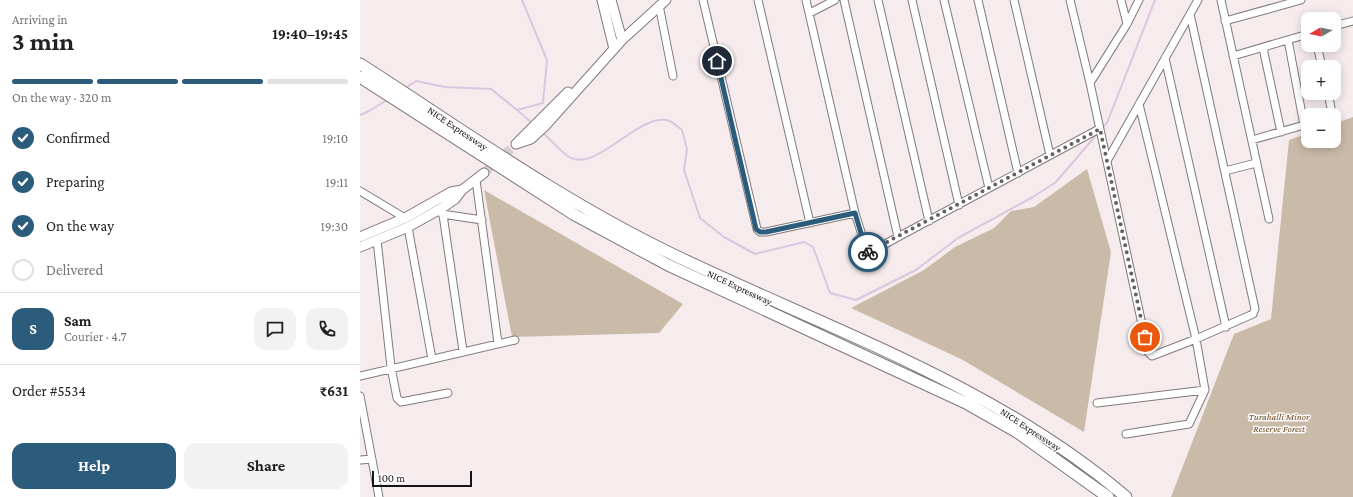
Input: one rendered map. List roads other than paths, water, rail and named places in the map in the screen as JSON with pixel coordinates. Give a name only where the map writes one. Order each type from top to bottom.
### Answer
[{"type":"highway","name":"NICE Expressway","points":[[360,64],[385,87],[397,101],[575,215],[648,255],[966,403],[1017,432],[1108,497]]},
{"type":"highway","name":"NICE Expressway","points":[[360,77],[409,96],[510,162],[613,224],[672,255],[970,392],[1024,423],[1106,481],[1126,497]]},
{"type":"main road","points":[[602,0],[613,46]]},
{"type":"main road","points":[[612,0],[621,37]]},
{"type":"main road","points":[[528,136],[542,123],[621,37],[660,2]]},
{"type":"main road","points":[[360,237],[442,211],[462,190],[484,173]]},
{"type":"main road","points":[[360,247],[377,240],[451,192],[462,190]]},
{"type":"street","points":[[703,0],[756,229],[760,232],[766,232],[855,213]]},
{"type":"street","points":[[758,0],[810,223]]},
{"type":"street","points":[[806,0],[855,213],[867,252],[871,252],[1100,129]]},
{"type":"street","points":[[810,14],[835,0]]},
{"type":"street","points":[[844,0],[898,237]]},
{"type":"street","points":[[878,0],[928,221]]},
{"type":"street","points":[[912,0],[959,205]]},
{"type":"street","points":[[944,0],[989,188]]},
{"type":"street","points":[[978,0],[1018,173]]},
{"type":"street","points":[[1014,0],[1050,155]]},
{"type":"street","points":[[1070,0],[1090,83],[1148,352],[1153,356],[1226,327],[1253,314],[1255,309],[1190,14]]},
{"type":"street","points":[[1121,0],[1127,24]]},
{"type":"street","points":[[1090,83],[1127,24],[1139,0]]},
{"type":"street","points":[[1107,161],[1198,0]]},
{"type":"street","points":[[1221,0],[1269,219]]},
{"type":"street","points":[[1226,21],[1301,0]]},
{"type":"street","points":[[660,2],[673,76]]},
{"type":"street","points":[[1341,24],[1353,21]]},
{"type":"street","points":[[1233,56],[1301,36]]},
{"type":"street","points":[[1252,140],[1304,125],[1288,40]]},
{"type":"street","points":[[1263,48],[1281,132]]},
{"type":"street","points":[[1165,58],[1226,327]]},
{"type":"street","points":[[1329,100],[1331,108]]},
{"type":"street","points":[[1126,434],[1189,424],[1205,390],[1196,339],[1139,104]]},
{"type":"street","points":[[1225,171],[1256,163]]},
{"type":"street","points":[[476,180],[498,343]]},
{"type":"street","points":[[360,190],[406,222],[432,359]]},
{"type":"street","points":[[464,351],[442,211],[482,220]]},
{"type":"street","points":[[377,240],[391,367],[397,398],[401,402],[448,393]]},
{"type":"street","points":[[360,376],[391,367],[515,340]]},
{"type":"street","points":[[1097,403],[1205,390]]},
{"type":"street","points":[[360,396],[379,497]]},
{"type":"street","points":[[360,460],[372,459]]},
{"type":"waterway","points":[[404,89],[416,81],[445,87],[491,89],[517,110],[543,103],[547,60],[522,0]]},
{"type":"waterway","points":[[1102,128],[1107,123],[1155,0]]},
{"type":"waterway","points":[[360,115],[387,100]]},
{"type":"waterway","points":[[517,110],[533,124]]},
{"type":"waterway","points":[[542,132],[566,155],[580,160],[604,151],[642,126],[655,121],[667,120],[671,122],[682,130],[687,149],[684,170],[700,218],[724,237],[755,254],[804,242],[813,247],[830,293],[856,300],[916,270],[958,238],[1033,197],[1056,182],[1098,133]]},
{"type":"tunnel","points":[[484,173],[516,144]]},
{"type":"park label","name":"Turahalli Minor Reserve Forest","points":[[1279,422]]}]
